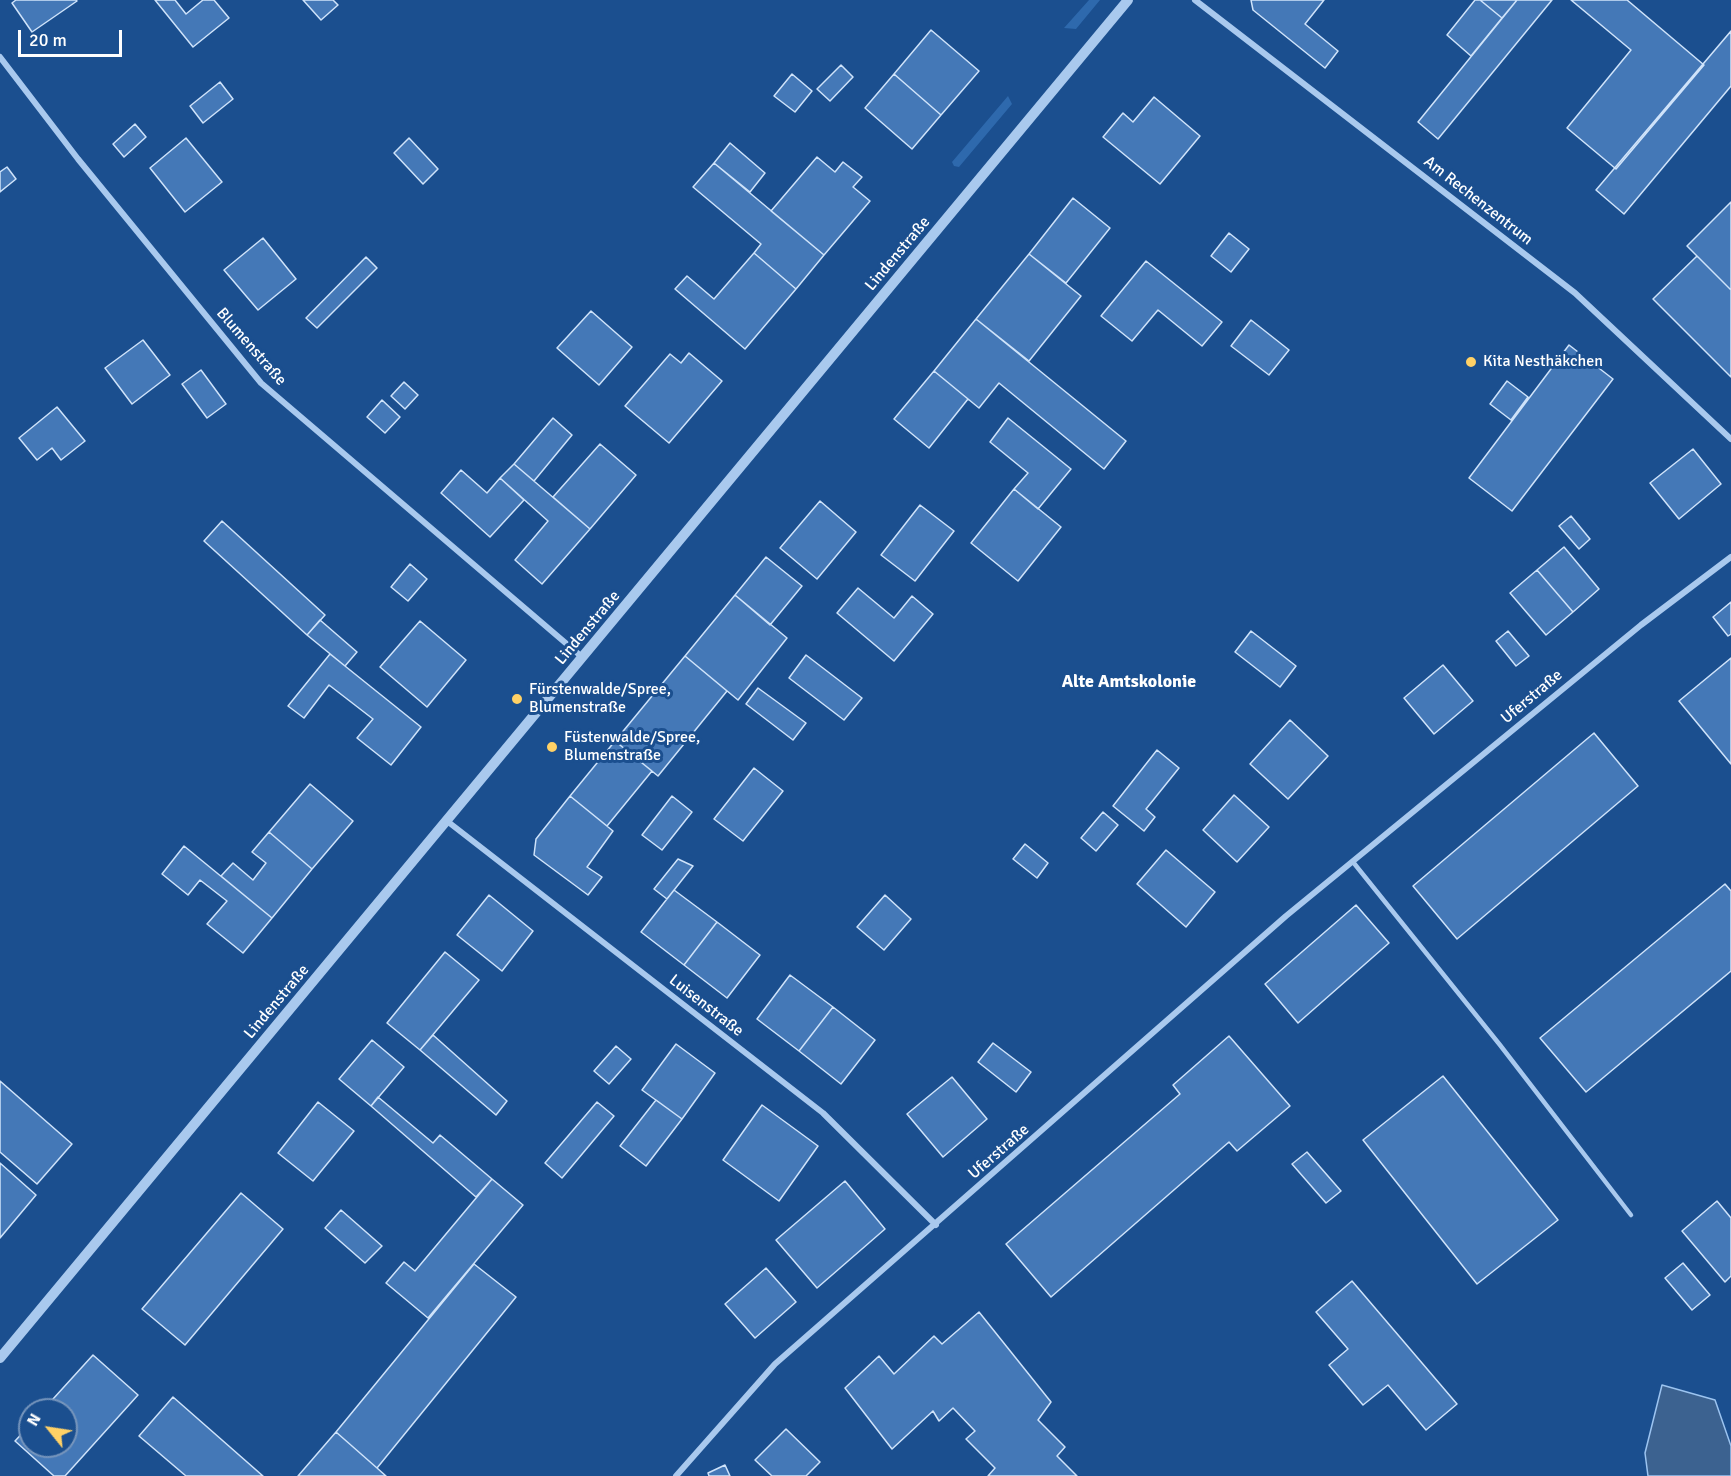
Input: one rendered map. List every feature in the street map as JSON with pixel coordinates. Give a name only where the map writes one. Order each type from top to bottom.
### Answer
[{"type":"street","name":"Lindenstraße","points":[[0,1358],[1128,0]]},
{"type":"street","name":"Am Rechenzentrum","points":[[1195,0],[1575,293],[1731,439]]},
{"type":"street","name":"Blumenstraße","points":[[0,57],[78,159],[261,383],[583,658]]},
{"type":"street","name":"Uferstraße","points":[[676,1476],[775,1364],[936,1226],[1286,916],[1641,625],[1731,557]]},
{"type":"street","name":"Luisenstraße","points":[[447,822],[823,1113],[936,1226]]},
{"type":"lane","points":[[1353,862],[1500,1045],[1631,1215]]},
{"type":"shaded area","points":[[1089,0],[1100,0],[1076,29],[1064,28]]},
{"type":"shaded area","points":[[1008,96],[1012,104],[959,167],[954,166],[952,162]]},
{"type":"shaded area","points":[[1662,1385],[1715,1400],[1731,1446],[1731,1476],[1648,1476],[1645,1453]]},
{"type":"building","points":[[16,0],[77,1],[32,32],[12,3]]},
{"type":"building","points":[[155,0],[175,0],[186,14],[203,0],[214,0],[229,18],[193,47]]},
{"type":"building","points":[[303,0],[333,0],[338,5],[321,20]]},
{"type":"building","points":[[1251,0],[1324,0],[1305,24],[1338,51],[1325,68],[1253,10]]},
{"type":"building","points":[[1475,0],[1480,0],[1502,18],[1471,56],[1447,35]]},
{"type":"building","points":[[1480,0],[1517,0],[1502,18]]},
{"type":"building","points":[[1517,0],[1552,0],[1438,139],[1418,122]]},
{"type":"building","points":[[1571,0],[1627,0],[1704,65],[1616,169],[1567,128],[1631,50]]},
{"type":"building","points":[[931,30],[979,71],[941,115],[894,74]]},
{"type":"building","points":[[1731,31],[1731,86],[1624,214],[1596,190]]},
{"type":"building","points":[[841,65],[853,77],[830,101],[817,89]]},
{"type":"building","points":[[792,74],[812,91],[795,112],[774,96]]},
{"type":"building","points":[[894,74],[941,115],[912,149],[865,108]]},
{"type":"building","points":[[220,82],[233,99],[203,123],[190,106]]},
{"type":"building","points":[[1154,97],[1200,136],[1160,184],[1103,137],[1123,113],[1133,122]]},
{"type":"building","points":[[135,124],[146,137],[124,157],[113,144]]},
{"type":"building","points":[[186,138],[222,182],[185,212],[150,168]]},
{"type":"building","points":[[409,138],[438,169],[423,184],[394,153]]},
{"type":"building","points":[[730,143],[765,173],[750,192],[714,163]]},
{"type":"building","points":[[817,157],[835,172],[843,162],[862,177],[853,187],[870,201],[824,255],[771,211]]},
{"type":"building","points":[[714,163],[824,255],[796,289],[754,253],[761,244],[693,187]]},
{"type":"building","points":[[7,167],[16,179],[0,192],[0,172]]},
{"type":"building","points":[[1073,198],[1110,228],[1066,283],[1029,254]]},
{"type":"building","points":[[1731,202],[1731,290],[1687,246]]},
{"type":"building","points":[[1229,233],[1249,249],[1231,272],[1211,256]]},
{"type":"building","points":[[263,238],[296,279],[258,310],[224,270]]},
{"type":"building","points":[[754,253],[796,289],[745,349],[675,289],[687,276],[714,299]]},
{"type":"building","points":[[1029,254],[1081,296],[1029,361],[976,319]]},
{"type":"building","points":[[1697,256],[1731,290],[1731,377],[1653,299]]},
{"type":"building","points":[[366,257],[377,268],[317,328],[306,318]]},
{"type":"building","points":[[1146,261],[1222,322],[1202,346],[1158,310],[1132,341],[1101,316]]},
{"type":"building","points":[[591,311],[632,347],[599,385],[557,348]]},
{"type":"building","points":[[976,319],[1126,441],[1104,469],[999,383],[979,408],[934,371]]},
{"type":"building","points":[[1251,320],[1289,350],[1269,375],[1231,346]]},
{"type":"building","points":[[143,340],[170,375],[132,404],[105,368]]},
{"type":"building","points":[[1569,345],[1613,379],[1512,511],[1469,478]]},
{"type":"building","points":[[689,353],[722,381],[669,443],[625,406],[670,354],[681,363]]},
{"type":"building","points":[[201,370],[226,404],[207,418],[182,384]]},
{"type":"building","points":[[934,371],[968,399],[929,448],[894,419]]},
{"type":"building","points":[[1507,381],[1528,397],[1511,420],[1490,404]]},
{"type":"building","points":[[404,382],[418,395],[405,409],[391,396]]},
{"type":"building","points":[[382,400],[400,417],[385,433],[367,417]]},
{"type":"building","points":[[57,407],[85,441],[61,460],[52,448],[37,460],[19,438]]},
{"type":"building","points":[[553,418],[572,435],[534,481],[514,464]]},
{"type":"building","points":[[1008,418],[1071,469],[1038,509],[1014,489],[1028,473],[990,442]]},
{"type":"building","points":[[600,444],[636,475],[590,529],[553,497]]},
{"type":"building","points":[[1693,449],[1721,484],[1679,519],[1650,483]]},
{"type":"building","points":[[514,464],[590,529],[542,584],[515,560],[548,521],[500,478]]},
{"type":"building","points":[[461,470],[487,493],[500,478],[524,500],[490,537],[441,493]]},
{"type":"building","points":[[1014,489],[1061,527],[1018,581],[971,543]]},
{"type":"building","points":[[820,501],[856,532],[817,579],[780,548]]},
{"type":"building","points":[[920,505],[954,531],[915,581],[881,555]]},
{"type":"building","points":[[1571,516],[1590,539],[1579,549],[1559,526]]},
{"type":"building","points":[[222,521],[325,615],[307,635],[204,541]]},
{"type":"building","points":[[1564,547],[1599,589],[1573,612],[1537,570]]},
{"type":"building","points":[[766,557],[802,586],[770,625],[735,595]]},
{"type":"building","points":[[410,564],[427,579],[408,601],[391,587]]},
{"type":"building","points":[[1537,570],[1573,612],[1546,635],[1510,593]]},
{"type":"building","points":[[858,588],[894,618],[912,596],[933,614],[894,661],[837,613]]},
{"type":"building","points":[[735,595],[787,638],[738,700],[685,656]]},
{"type":"building","points":[[1731,602],[1731,634],[1728,636],[1713,617]]},
{"type":"building","points":[[320,620],[357,652],[345,666],[307,635]]},
{"type":"building","points":[[420,621],[466,660],[427,707],[380,667]]},
{"type":"building","points":[[1251,631],[1296,666],[1280,687],[1235,652]]},
{"type":"building","points":[[1508,631],[1529,656],[1516,666],[1496,641]]},
{"type":"building","points":[[330,654],[421,727],[391,765],[357,738],[373,719],[329,685],[304,718],[288,706]]},
{"type":"building","points":[[806,655],[862,698],[844,720],[789,678]]},
{"type":"building","points":[[685,656],[727,691],[658,776],[615,741]]},
{"type":"building","points":[[1731,658],[1731,764],[1679,701]]},
{"type":"building","points":[[1443,665],[1473,701],[1434,734],[1404,698]]},
{"type":"building","points":[[758,688],[806,723],[793,740],[746,704]]},
{"type":"building","points":[[1290,720],[1328,756],[1288,799],[1250,764]]},
{"type":"building","points":[[1594,733],[1638,786],[1457,939],[1413,886]]},
{"type":"building","points":[[615,741],[652,771],[607,826],[570,796]]},
{"type":"building","points":[[1157,750],[1179,768],[1146,809],[1155,817],[1144,831],[1113,806]]},
{"type":"building","points":[[754,768],[783,791],[743,841],[714,819]]},
{"type":"building","points":[[310,784],[353,821],[312,869],[269,832]]},
{"type":"building","points":[[1234,795],[1269,827],[1237,862],[1203,830]]},
{"type":"building","points":[[570,796],[613,831],[587,867],[602,877],[588,895],[534,855],[536,839]]},
{"type":"building","points":[[672,796],[692,812],[662,850],[642,835]]},
{"type":"building","points":[[1103,812],[1118,825],[1096,851],[1081,838]]},
{"type":"building","points":[[269,832],[312,869],[272,918],[221,876],[233,863],[253,880],[266,863],[252,852]]},
{"type":"building","points":[[1025,844],[1048,863],[1037,878],[1013,859]]},
{"type":"building","points":[[184,846],[272,918],[243,953],[207,924],[227,901],[200,880],[188,895],[162,874]]},
{"type":"building","points":[[1166,850],[1215,892],[1186,927],[1137,884]]},
{"type":"building","points":[[678,859],[693,866],[667,899],[654,889]]},
{"type":"building","points":[[1725,884],[1731,891],[1731,971],[1586,1092],[1540,1038]]},
{"type":"building","points":[[674,890],[717,922],[684,965],[641,932]]},
{"type":"building","points":[[489,895],[533,931],[502,971],[457,935]]},
{"type":"building","points":[[885,895],[911,919],[884,950],[857,927]]},
{"type":"building","points":[[1356,905],[1389,943],[1298,1023],[1265,984]]},
{"type":"building","points":[[717,922],[760,955],[727,998],[684,965]]},
{"type":"building","points":[[445,952],[479,980],[420,1050],[387,1023]]},
{"type":"building","points":[[790,975],[833,1007],[799,1051],[757,1019]]},
{"type":"building","points":[[833,1007],[875,1040],[841,1084],[799,1051]]},
{"type":"building","points":[[433,1035],[507,1101],[496,1115],[420,1050]]},
{"type":"building","points":[[1229,1036],[1290,1106],[1237,1151],[1229,1142],[1051,1297],[1006,1244],[1180,1094],[1173,1085]]},
{"type":"building","points":[[372,1040],[404,1067],[371,1106],[339,1079]]},
{"type":"building","points":[[993,1043],[1031,1072],[1016,1092],[978,1062]]},
{"type":"building","points":[[676,1044],[715,1073],[682,1119],[642,1090]]},
{"type":"building","points":[[616,1046],[631,1059],[609,1084],[594,1071]]},
{"type":"building","points":[[1443,1076],[1558,1220],[1477,1284],[1363,1140]]},
{"type":"building","points":[[952,1077],[987,1119],[943,1157],[907,1114]]},
{"type":"building","points":[[0,1081],[72,1144],[37,1184],[0,1152]]},
{"type":"building","points":[[378,1097],[433,1143],[440,1135],[492,1179],[476,1197],[371,1106]]},
{"type":"building","points":[[656,1100],[682,1119],[646,1166],[620,1146]]},
{"type":"building","points":[[318,1102],[354,1131],[313,1181],[278,1153]]},
{"type":"building","points":[[597,1102],[614,1116],[562,1178],[545,1163]]},
{"type":"building","points":[[762,1105],[818,1146],[779,1201],[723,1160]]},
{"type":"building","points":[[1307,1152],[1341,1191],[1326,1203],[1292,1164]]},
{"type":"building","points":[[0,1163],[36,1195],[0,1238]]},
{"type":"building","points":[[492,1179],[523,1205],[428,1318],[386,1283],[404,1262],[415,1271]]},
{"type":"building","points":[[845,1181],[885,1229],[817,1288],[776,1240]]},
{"type":"building","points":[[241,1193],[283,1229],[185,1345],[142,1309]]},
{"type":"building","points":[[1717,1201],[1731,1218],[1731,1276],[1725,1282],[1682,1231]]},
{"type":"building","points":[[341,1210],[382,1246],[365,1263],[325,1228]]},
{"type":"building","points":[[1683,1263],[1710,1295],[1692,1310],[1665,1278]]},
{"type":"building","points":[[474,1264],[516,1297],[377,1468],[336,1432]]},
{"type":"building","points":[[766,1268],[796,1302],[755,1338],[725,1304]]},
{"type":"building","points":[[1352,1281],[1457,1404],[1426,1430],[1388,1385],[1363,1405],[1329,1365],[1348,1349],[1316,1312]]},
{"type":"building","points":[[979,1312],[1051,1402],[1038,1420],[1065,1447],[1057,1456],[1077,1476],[988,1476],[995,1468],[966,1439],[975,1431],[953,1408],[939,1421],[933,1411],[892,1449],[845,1388],[879,1356],[894,1374],[934,1336],[942,1344]]},
{"type":"building","points":[[93,1355],[138,1395],[65,1476],[54,1476],[34,1458],[78,1458],[78,1398],[54,1398]]},
{"type":"building","points":[[173,1397],[263,1476],[186,1476],[139,1436]]},
{"type":"building","points":[[786,1429],[820,1462],[806,1476],[772,1476],[755,1460]]},
{"type":"building","points":[[336,1432],[377,1468],[386,1476],[298,1476]]},
{"type":"building","points":[[725,1465],[730,1476],[709,1476],[708,1473]]},
{"type":"place","name":"Kita Nesthäkchen","points":[[1471,362]]},
{"type":"place","name":"Fürstenwalde/Spree, Blumenstraße","points":[[517,699]]},
{"type":"place","name":"Füstenwalde/Spree, Blumenstraße","points":[[552,747]]},
{"type":"district","name":"Alte Amtskolonie","points":[[1129,682]]}]
